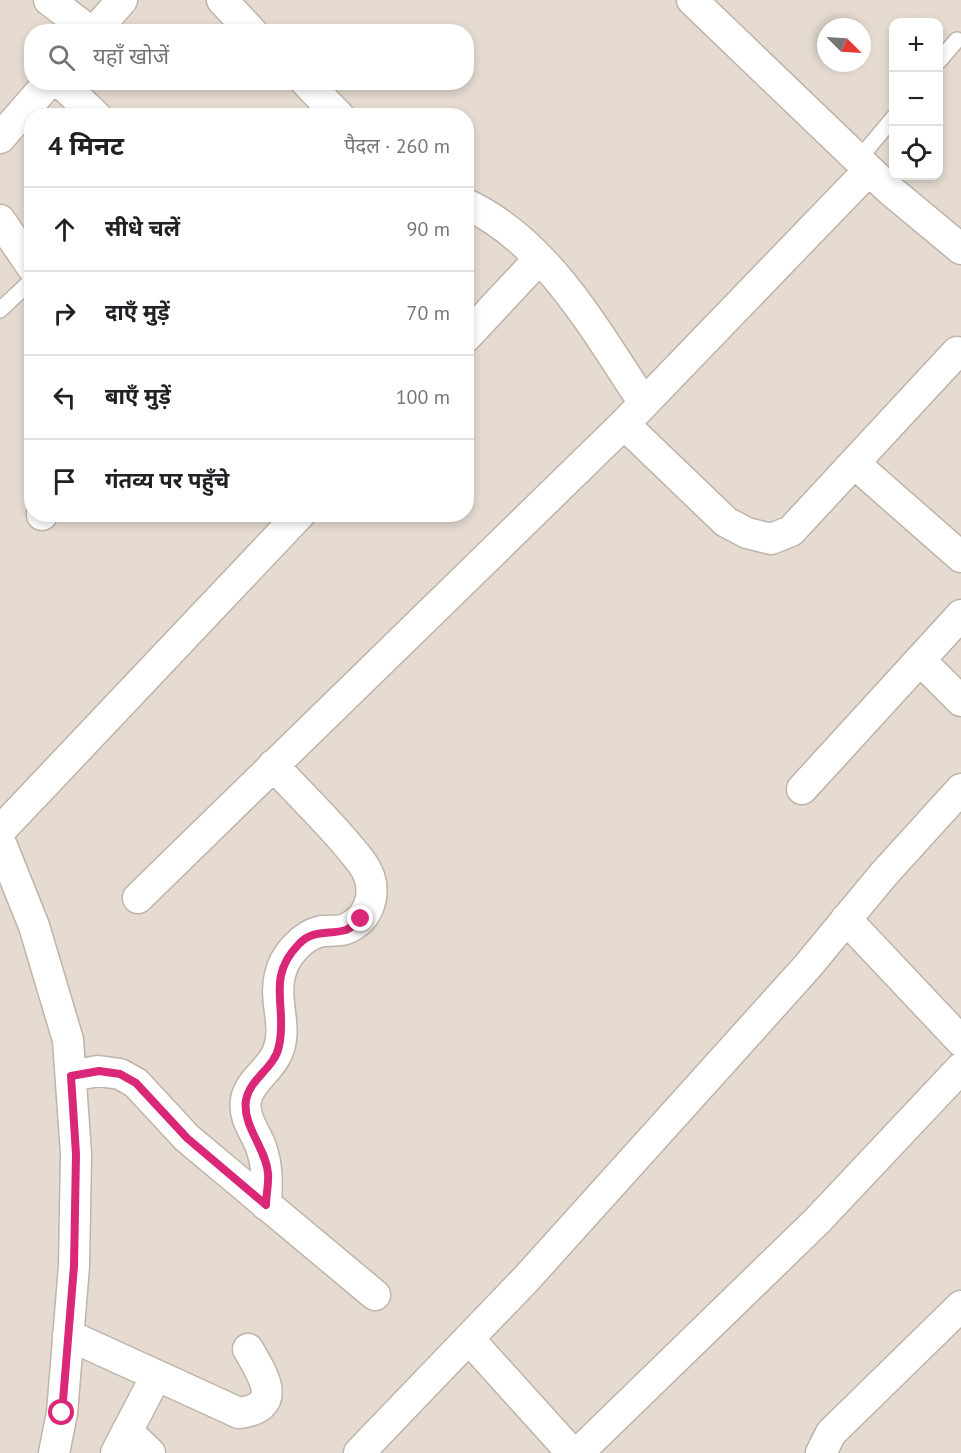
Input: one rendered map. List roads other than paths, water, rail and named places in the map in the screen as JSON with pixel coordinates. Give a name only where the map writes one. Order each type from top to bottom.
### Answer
[{"type":"street","points":[[49,0],[82,24]]},
{"type":"street","points":[[100,24],[122,0]]},
{"type":"street","points":[[222,0],[244,24]]},
{"type":"street","points":[[692,0],[864,165],[961,249]]},
{"type":"street","points":[[26,108],[42,90]]},
{"type":"street","points":[[68,90],[88,108]]},
{"type":"street","points":[[314,90],[331,108]]},
{"type":"street","points":[[0,138],[24,111]]},
{"type":"street","points":[[138,898],[624,424],[864,165]]},
{"type":"street","points":[[474,209],[510,233],[539,260],[580,308],[644,403]]},
{"type":"street","points":[[0,220],[24,255]]},
{"type":"street","points":[[474,329],[539,260]]},
{"type":"street","points":[[624,424],[726,522],[747,533],[771,539],[790,531],[957,352]]},
{"type":"street","points":[[854,463],[956,542]]},
{"type":"street","points":[[0,831],[292,522]]},
{"type":"street","points":[[802,789],[961,615]]},
{"type":"street","points":[[921,661],[961,701]]},
{"type":"street","points":[[266,1205],[268,1173],[261,1147],[247,1118],[246,1100],[251,1088],[271,1065],[279,1050],[283,1030],[278,998],[280,975],[288,956],[301,941],[319,932],[347,930],[361,919],[371,904],[372,886],[363,864],[273,765]]},
{"type":"street","points":[[359,1453],[535,1269],[799,976],[961,789]]},
{"type":"street","points":[[0,841],[34,926],[65,1029],[71,1076],[76,1154],[74,1266],[62,1413],[54,1453]]},
{"type":"street","points":[[846,919],[961,1041]]},
{"type":"street","points":[[578,1453],[817,1221],[961,1068]]},
{"type":"street","points":[[71,1076],[99,1071],[120,1074],[136,1083],[187,1138],[375,1295]]},
{"type":"street","points":[[821,1453],[831,1433],[961,1306]]},
{"type":"street","points":[[68,1335],[239,1413],[252,1411],[263,1404],[268,1392],[265,1378],[248,1348]]},
{"type":"street","points":[[469,1339],[572,1453]]},
{"type":"street","points":[[150,1453],[121,1442],[156,1376]]},
{"type":"lane","points":[[943,57],[957,40]]},
{"type":"lane","points":[[864,165],[889,125]]},
{"type":"lane","points":[[0,310],[24,287]]}]
